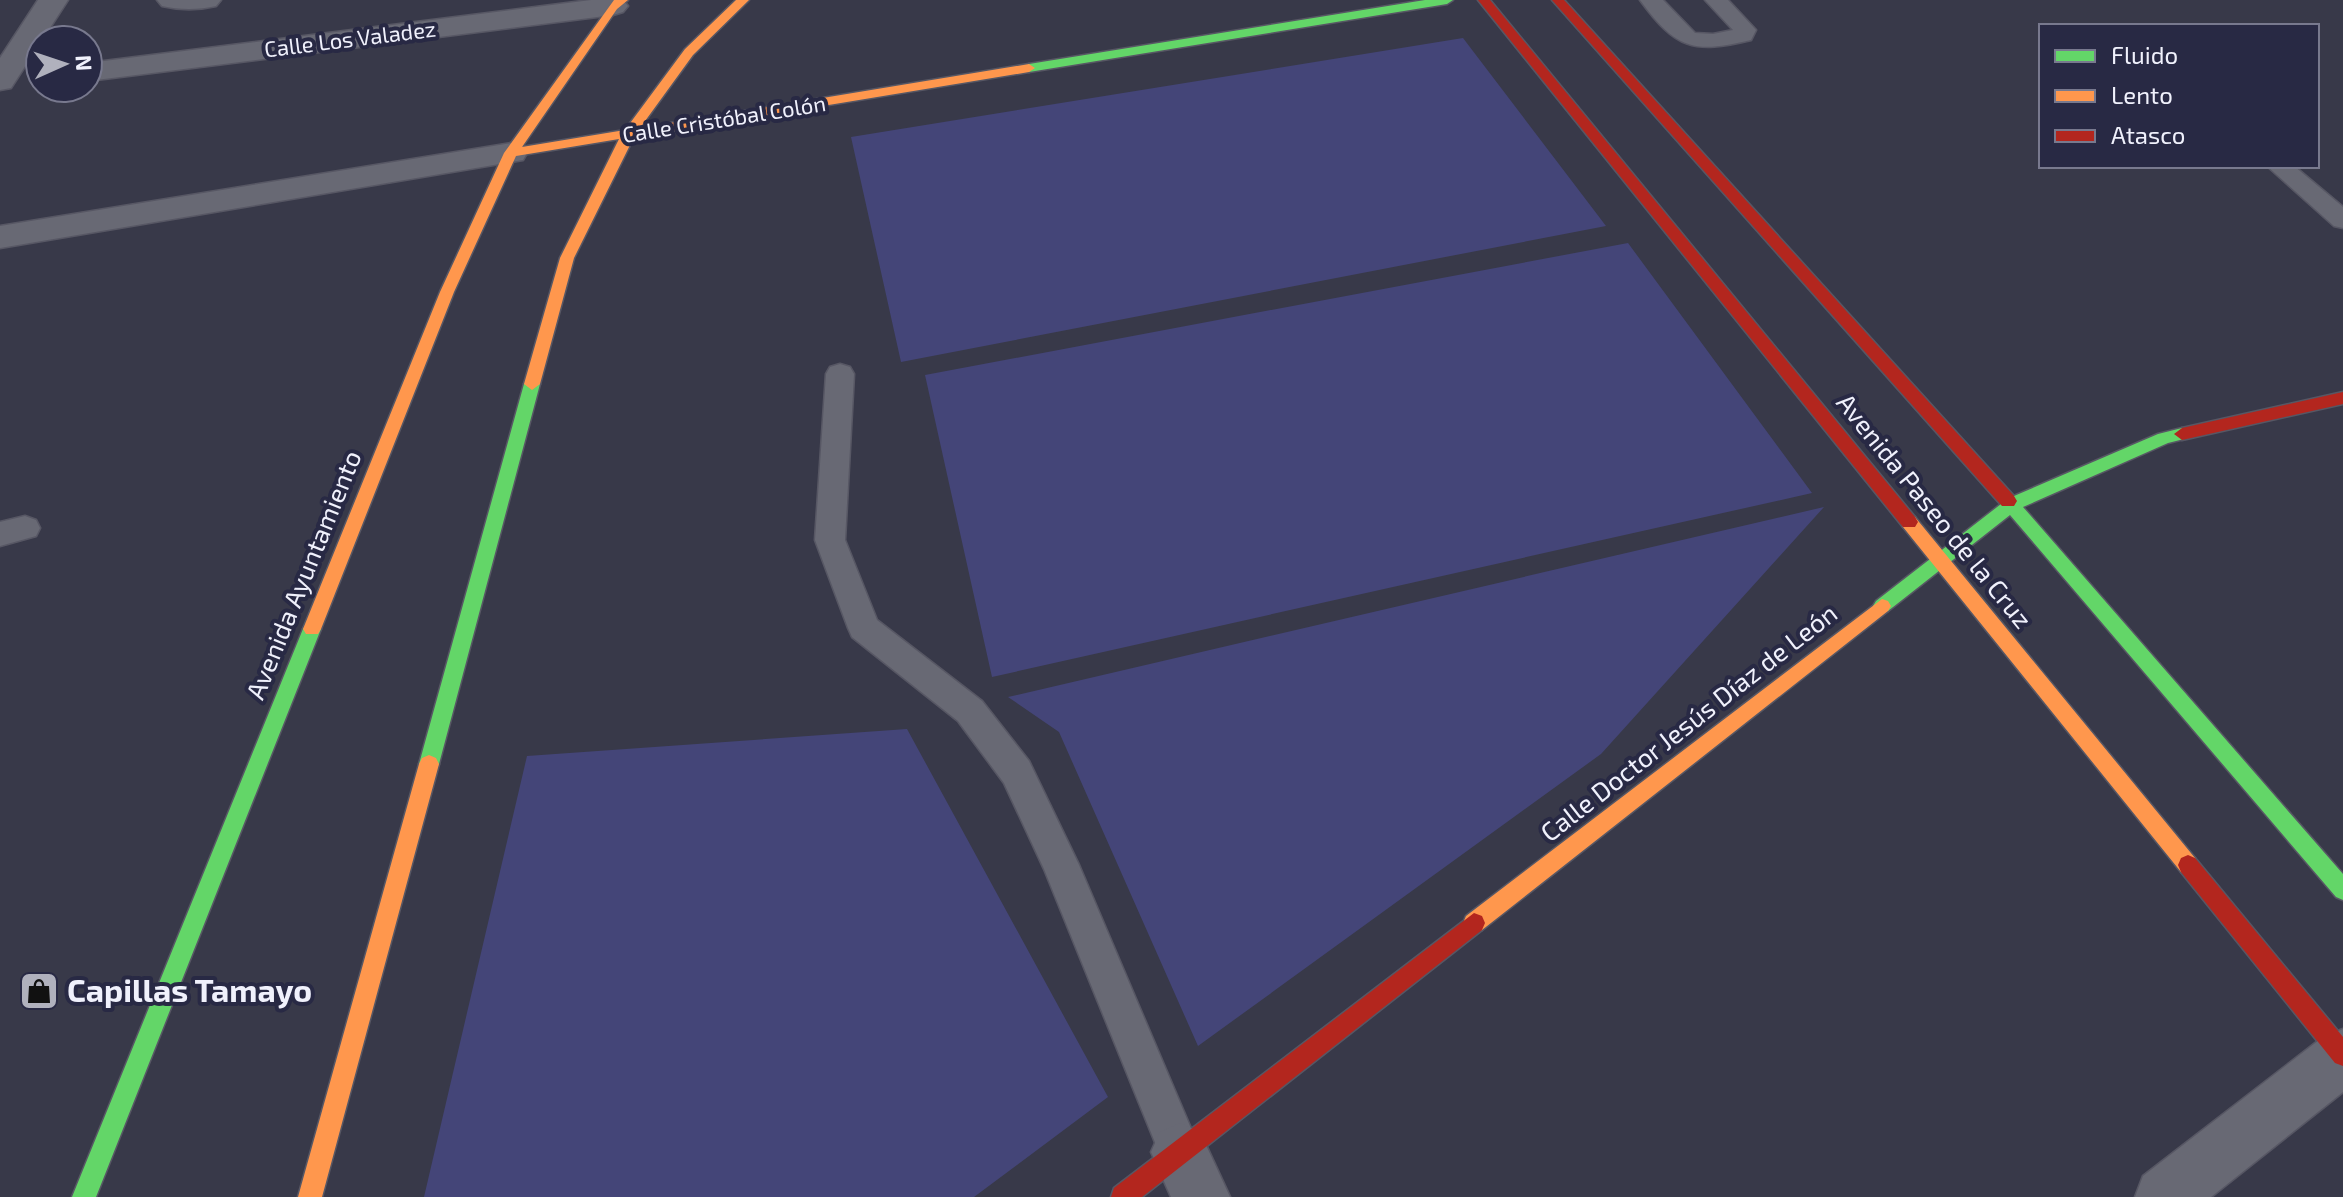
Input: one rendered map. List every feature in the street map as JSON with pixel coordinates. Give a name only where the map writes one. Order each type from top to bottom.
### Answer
[{"type":"main road","name":"Calle Cristóbal Colón","points":[[511,153],[1447,0]]},
{"type":"main road","name":"Avenida Paseo de la Cruz","points":[[1484,0],[2343,1056]]},
{"type":"main road","name":"Avenida Paseo de la Cruz","points":[[1558,0],[2011,505],[2343,890]]},
{"type":"main road","points":[[310,1197],[567,258],[628,135],[689,52],[744,2]]},
{"type":"main road","name":"Avenida Ayuntamiento","points":[[84,1197],[441,306],[511,153],[617,3]]},
{"type":"main road","name":"Calle Doctor Jesús Díaz de León","points":[[1123,1197],[1191,1175],[1940,559],[2011,505],[2164,438],[2343,398]]},
{"type":"street","points":[[172,0],[206,0]]},
{"type":"street","name":"Calle Los Valadez","points":[[104,70],[617,3]]},
{"type":"street","points":[[0,24],[47,10]]},
{"type":"street","points":[[0,82],[47,10]]},
{"type":"street","points":[[0,82],[24,80]]},
{"type":"street","name":"Calle Cristóbal Colón","points":[[0,237],[511,153]]},
{"type":"street","points":[[2164,1197],[2343,1056]]},
{"type":"lane","points":[[1651,0],[1689,39],[1713,41],[1743,35],[1745,30],[1742,24],[1716,0]]},
{"type":"lane","points":[[2281,168],[2343,220]]},
{"type":"lane","points":[[840,374],[830,540],[864,628],[970,711],[1017,772],[1061,865],[1191,1175]]},
{"type":"shaded area","points":[[1463,38],[1606,226],[901,362],[851,137]]},
{"type":"shaded area","points":[[1628,243],[1812,493],[992,677],[925,375]]},
{"type":"shaded area","points":[[1824,507],[1601,754],[1198,1046],[1059,732],[1008,697]]},
{"type":"shaded area","points":[[907,729],[1108,1097],[974,1197],[424,1197],[527,756]]},
{"type":"traffic: fast","points":[[1029,68],[1447,0]]},
{"type":"traffic: fast","points":[[429,764],[532,384]]},
{"type":"traffic: fast","points":[[1882,606],[2011,505],[2164,438],[2182,434]]},
{"type":"traffic: fast","points":[[2008,501],[2343,890]]},
{"type":"traffic: fast","points":[[84,1197],[312,629]]},
{"type":"traffic: slow","points":[[312,629],[447,292],[511,153],[613,6],[622,0]]},
{"type":"traffic: slow","points":[[532,384],[567,258],[628,135],[689,52],[743,0]]},
{"type":"traffic: slow","points":[[511,153],[1029,68]]},
{"type":"traffic: slow","points":[[1909,522],[2188,865]]},
{"type":"traffic: slow","points":[[1474,923],[1882,606]]},
{"type":"traffic: slow","points":[[310,1197],[429,764]]},
{"type":"traffic: jam","points":[[1484,0],[1909,522]]},
{"type":"traffic: jam","points":[[1558,0],[2008,501]]},
{"type":"traffic: jam","points":[[2182,434],[2343,398]]},
{"type":"traffic: jam","points":[[2188,865],[2343,1055]]},
{"type":"traffic: jam","points":[[1123,1197],[1474,923]]},
{"type":"place","name":"Capillas Tamayo","points":[[39,991]]}]
